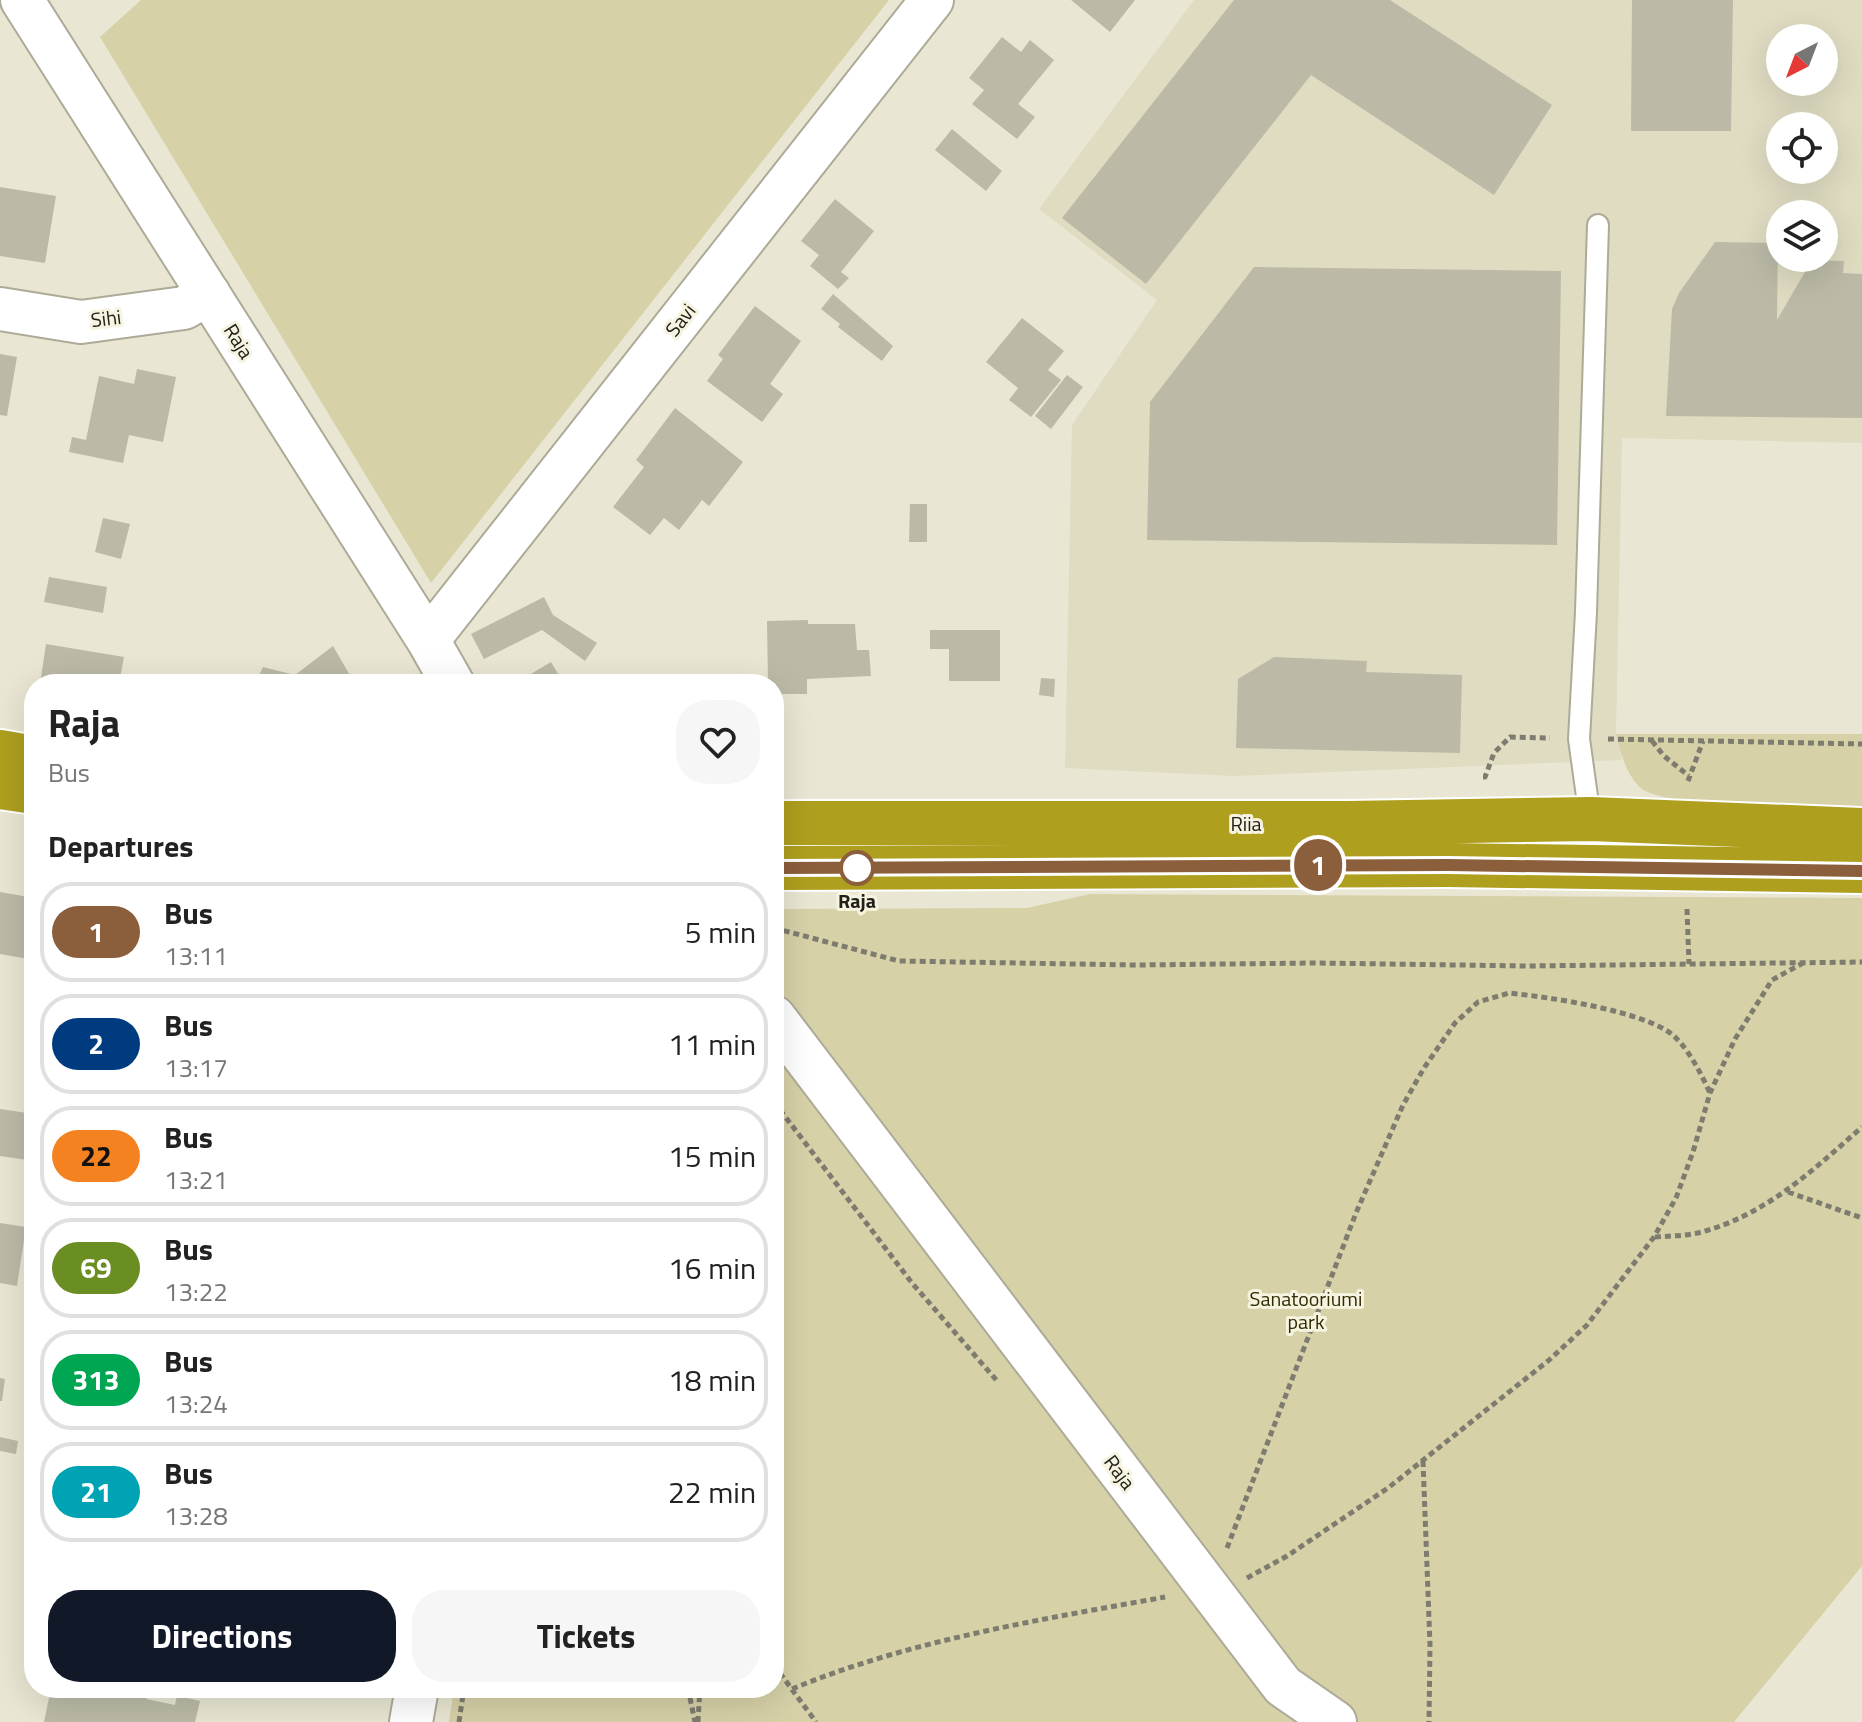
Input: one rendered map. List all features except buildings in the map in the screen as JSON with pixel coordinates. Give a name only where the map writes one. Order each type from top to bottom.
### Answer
[{"type":"highway","points":[[0,752],[24,756]]},
{"type":"highway","points":[[0,787],[24,791]]},
{"type":"highway","name":"Riia","points":[[784,823],[1347,823],[1591,819],[1862,830]]},
{"type":"highway","points":[[784,868],[1101,865],[1862,871]]},
{"type":"street","name":"Raja","points":[[22,0],[447,674]]},
{"type":"street","name":"Savi","points":[[428,640],[932,0]]},
{"type":"street","name":"Sihi","points":[[0,309],[81,322],[184,308],[209,294]]},
{"type":"street","name":"Raja","points":[[784,1030],[1283,1686],[1335,1722]]},
{"type":"street","points":[[411,1722],[415,1698]]},
{"type":"lane","points":[[1597,868],[1579,739],[1598,225]]},
{"type":"path","points":[[1470,777],[1485,777],[1494,753],[1510,737],[1862,744]]},
{"type":"path","points":[[1651,740],[1664,756],[1689,776]]},
{"type":"path","points":[[1688,787],[1689,776],[1703,741]]},
{"type":"path","points":[[1687,905],[1689,964]]},
{"type":"path","points":[[784,931],[899,961],[1528,966],[1862,962]]},
{"type":"path","points":[[792,1689],[833,1672],[986,1631],[1226,1588],[1287,1556],[1388,1488],[1548,1361],[1587,1325],[1654,1237],[1676,1198],[1710,1093],[1735,1039],[1772,980],[1803,963]]},
{"type":"path","points":[[1210,1590],[1385,1144],[1424,1068],[1465,1012],[1491,997],[1509,993],[1644,1019],[1675,1037],[1695,1064],[1710,1093]]},
{"type":"path","points":[[1654,1237],[1696,1233],[1756,1211],[1787,1191],[1862,1127]]},
{"type":"path","points":[[1787,1191],[1862,1218]]},
{"type":"path","points":[[1423,1461],[1430,1645],[1429,1722]]},
{"type":"path","points":[[784,1678],[816,1722]]},
{"type":"path","points":[[459,1722],[463,1698]]},
{"type":"path","points":[[690,1698],[696,1722]]},
{"type":"path","points":[[696,1722],[699,1698]]},
{"type":"shaded area","points":[[1194,0],[1862,0],[1862,443],[1622,438],[1616,734],[1622,760],[1234,776],[1065,768],[1072,425],[1157,300],[1039,209]]},
{"type":"green space","points":[[141,0],[889,0],[431,583],[100,37]]},
{"type":"green space","points":[[1616,734],[1862,734],[1862,807],[1712,803],[1657,795],[1642,789],[1632,778]]},
{"type":"green space","name":"Sanatooriumi park","points":[[1090,894],[1862,898],[1862,1566],[1734,1722],[449,1722],[453,1698],[784,1698],[784,909],[1027,908]]},
{"type":"bus line","name":"1","points":[[784,868],[1448,865],[1862,871]]},
{"type":"place","name":"Raja","points":[[857,868]]}]
